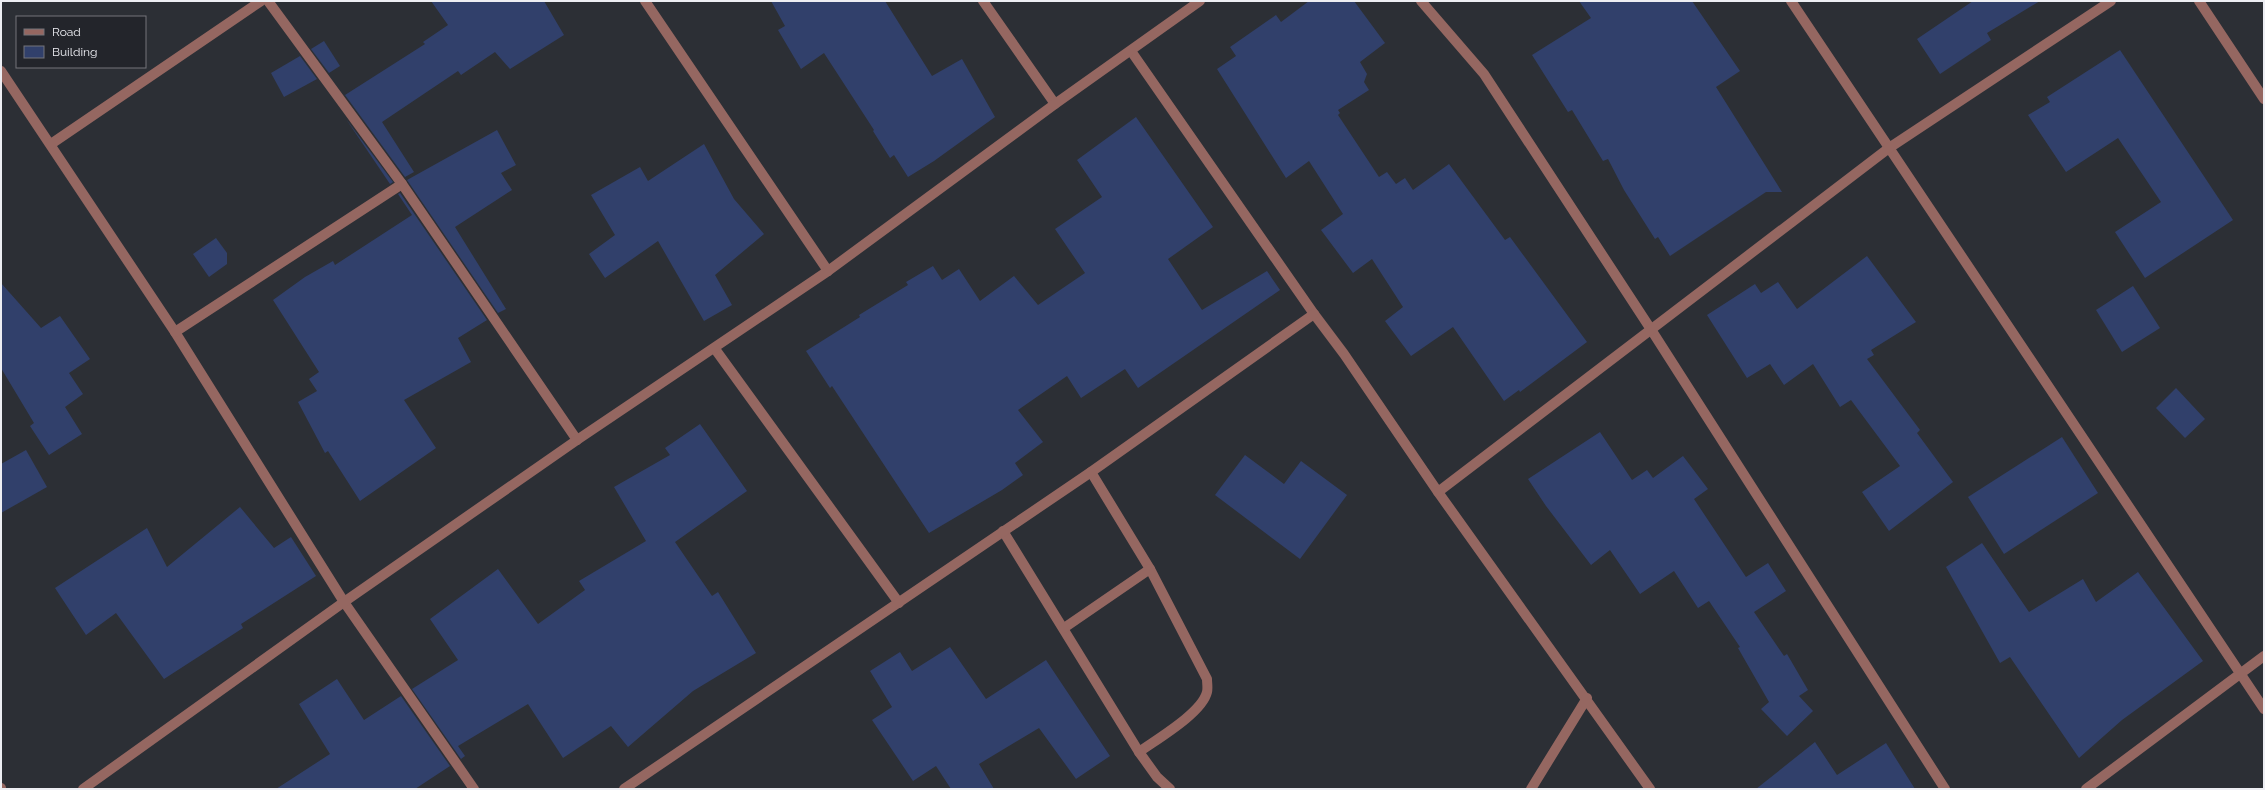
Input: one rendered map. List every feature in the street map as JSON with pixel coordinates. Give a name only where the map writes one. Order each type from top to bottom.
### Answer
[{"type":"street","points":[[51,144],[261,1]]},
{"type":"street","points":[[268,1],[402,184],[577,440]]},
{"type":"street","points":[[645,1],[828,272]]},
{"type":"street","points":[[983,1],[1055,104]]},
{"type":"street","points":[[83,789],[344,602],[577,440],[714,350],[828,272],[1055,104],[1200,1]]},
{"type":"street","points":[[1421,1],[1484,74],[1652,331],[1946,789]]},
{"type":"street","points":[[1791,1],[2264,709]]},
{"type":"street","points":[[1438,492],[1652,331],[1889,148],[2111,1]]},
{"type":"street","points":[[2199,1],[2264,99]]},
{"type":"street","points":[[1131,51],[1314,314],[1344,354],[1438,492],[1587,698],[1650,789]]},
{"type":"street","points":[[1,71],[175,332],[344,602],[474,789]]},
{"type":"street","points":[[175,332],[402,184]]},
{"type":"street","points":[[624,789],[1091,472],[1314,314]]},
{"type":"street","points":[[714,350],[899,603]]},
{"type":"street","points":[[1091,472],[1150,569],[1207,679],[1208,691],[1202,702],[1184,719],[1139,752]]},
{"type":"street","points":[[1003,531],[1139,752],[1157,777],[1170,789]]},
{"type":"street","points":[[1064,628],[1150,569]]},
{"type":"street","points":[[2086,789],[2264,656]]},
{"type":"street","points":[[1531,789],[1587,698]]},
{"type":"building","points":[[431,1],[544,1],[564,35],[510,69],[495,52],[461,75],[458,71],[382,122],[414,172],[405,177],[345,95],[425,44],[423,42],[448,25]]},
{"type":"building","points":[[771,1],[885,1],[932,76],[962,59],[995,117],[934,161],[908,177],[894,155],[890,158],[873,131],[874,130],[824,53],[801,69],[778,30],[785,26]]},
{"type":"building","points":[[1309,1],[1354,1],[1385,43],[1360,62],[1367,74],[1364,82],[1369,90],[1338,110],[1340,113],[1338,115],[1379,177],[1387,172],[1396,184],[1405,178],[1413,190],[1449,164],[1505,240],[1510,237],[1587,342],[1520,392],[1519,390],[1504,401],[1453,327],[1411,356],[1385,321],[1403,307],[1372,259],[1353,273],[1321,230],[1343,214],[1309,161],[1286,178],[1217,69],[1236,56],[1230,47],[1276,15],[1281,22]]},
{"type":"building","points":[[1579,1],[1692,1],[1740,71],[1716,87],[1782,192],[1766,192],[1670,256],[1658,237],[1655,239],[1624,190],[1608,159],[1603,161],[1572,110],[1568,112],[1532,55],[1591,18]]},
{"type":"building","points":[[1973,1],[2040,1],[1987,33],[1991,40],[1940,74],[1917,39]]},
{"type":"building","points":[[324,41],[340,66],[329,73],[311,49]]},
{"type":"building","points":[[2120,50],[2233,220],[2145,278],[2115,232],[2161,202],[2118,138],[2066,172],[2028,115],[2050,102],[2047,97]]},
{"type":"building","points":[[300,56],[317,79],[284,97],[271,73]]},
{"type":"building","points":[[1136,117],[1213,227],[1168,259],[1202,310],[1267,271],[1280,290],[1138,388],[1125,369],[1081,398],[1067,376],[1018,410],[1043,442],[1015,463],[1023,475],[1002,490],[929,533],[832,386],[830,388],[806,351],[860,317],[859,315],[908,285],[906,282],[933,266],[942,280],[959,269],[980,301],[1014,276],[1038,305],[1085,273],[1055,229],[1102,197],[1077,160]]},
{"type":"building","points":[[346,119],[393,182],[390,184]]},
{"type":"building","points":[[497,130],[516,165],[501,173],[512,190],[455,227],[506,309],[498,313],[407,180]]},
{"type":"building","points":[[704,144],[734,199],[764,234],[715,275],[732,305],[704,321],[658,241],[605,278],[589,254],[615,235],[591,195],[640,167],[648,181]]},
{"type":"building","points":[[400,193],[487,320],[458,338],[471,362],[404,400],[436,448],[360,501],[328,451],[325,453],[298,402],[317,391],[309,379],[319,372],[273,300],[305,277],[333,261],[335,265],[412,215],[398,194]]},
{"type":"building","points":[[216,238],[227,253],[227,264],[209,277],[193,254]]},
{"type":"building","points":[[1867,256],[1916,322],[1871,350],[1874,355],[1867,359],[1920,430],[1917,433],[1953,482],[1889,531],[1862,492],[1900,466],[1851,400],[1840,407],[1813,364],[1784,385],[1770,364],[1747,378],[1707,315],[1755,284],[1761,293],[1778,282],[1797,309]]},
{"type":"building","points":[[1,283],[41,328],[60,316],[90,359],[69,373],[83,394],[65,407],[82,434],[49,455],[30,426],[34,423],[1,368]]},
{"type":"building","points":[[2133,286],[2160,328],[2122,352],[2096,310]]},
{"type":"building","points":[[2176,388],[2205,419],[2185,438],[2156,408]]},
{"type":"building","points":[[700,424],[747,491],[675,542],[712,596],[718,592],[756,653],[693,691],[628,747],[611,726],[563,758],[528,704],[458,746],[465,756],[461,759],[412,689],[458,660],[430,619],[498,569],[538,624],[585,590],[579,581],[646,541],[614,487],[670,455],[665,448]]},
{"type":"building","points":[[1600,432],[1632,480],[1647,470],[1653,478],[1683,456],[1708,489],[1694,499],[1746,577],[1768,563],[1786,591],[1754,612],[1784,656],[1787,654],[1808,690],[1799,696],[1813,711],[1787,736],[1761,709],[1769,702],[1738,648],[1740,647],[1709,601],[1698,608],[1674,571],[1640,594],[1610,550],[1591,565],[1546,506],[1528,479]]},
{"type":"building","points":[[2062,437],[2098,493],[2004,554],[1968,497]]},
{"type":"building","points":[[26,450],[47,487],[1,513],[1,464]]},
{"type":"building","points":[[1245,455],[1284,484],[1301,461],[1347,495],[1300,559],[1215,495]]},
{"type":"building","points":[[240,507],[274,548],[291,537],[316,576],[241,624],[243,628],[164,679],[116,613],[86,635],[55,588],[147,528],[167,567]]},
{"type":"building","points":[[1982,543],[2029,612],[2083,579],[2096,602],[2138,572],[2203,661],[2122,720],[2079,758],[2010,657],[2000,663],[1946,567]]},
{"type":"building","points":[[950,647],[986,699],[1046,660],[1110,756],[1076,779],[1039,728],[979,764],[994,789],[951,789],[936,766],[913,781],[872,720],[892,707],[870,671],[900,652],[912,671]]},
{"type":"building","points":[[337,679],[364,720],[401,696],[450,766],[415,789],[276,789],[330,754],[299,704]]},
{"type":"building","points":[[1815,742],[1837,775],[1886,743],[1915,789],[1756,789]]}]
